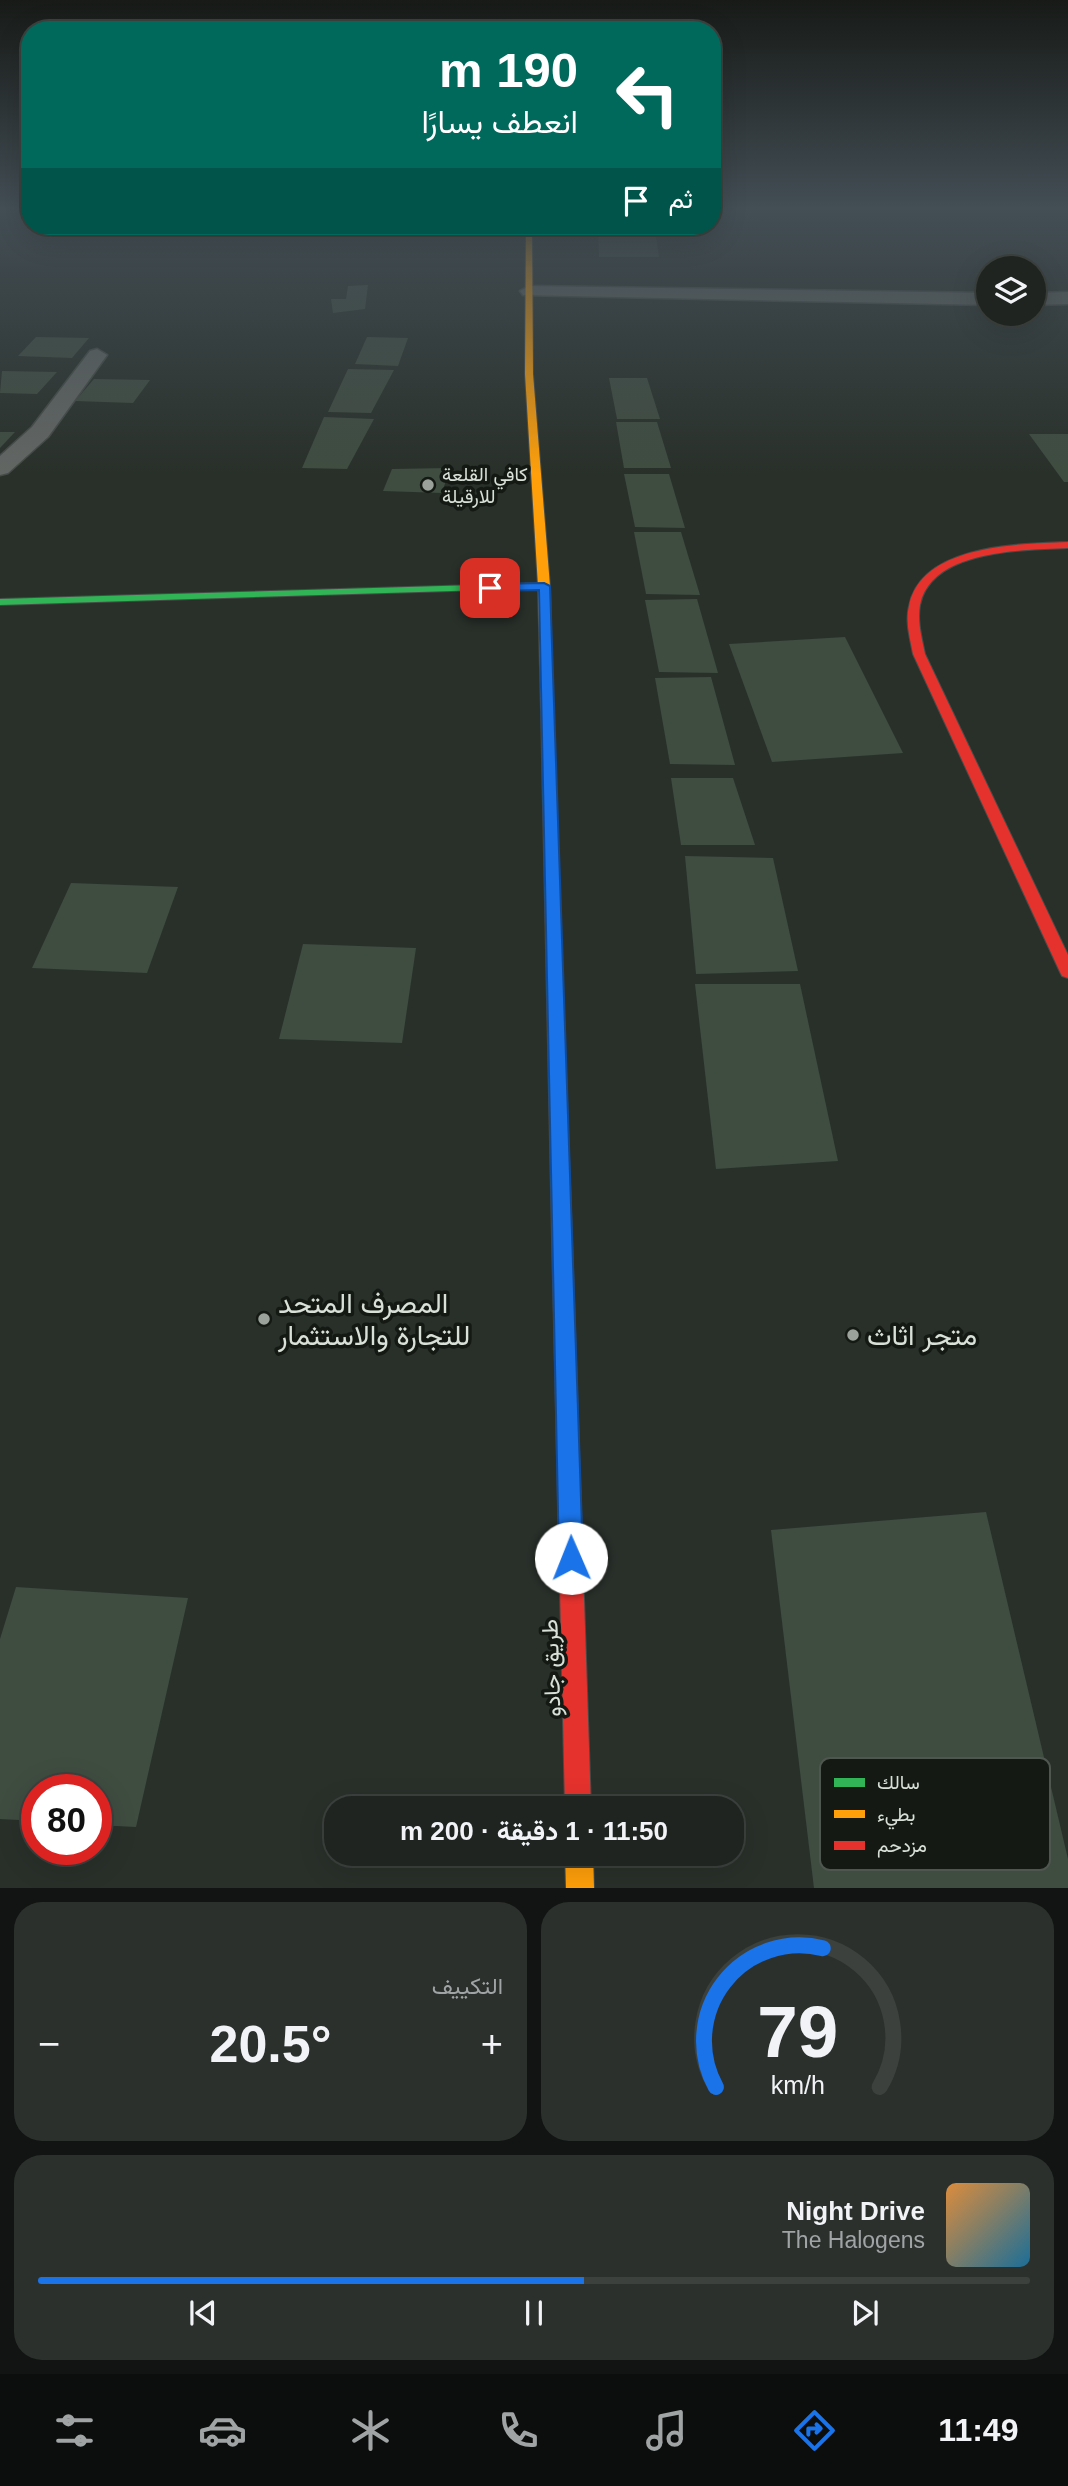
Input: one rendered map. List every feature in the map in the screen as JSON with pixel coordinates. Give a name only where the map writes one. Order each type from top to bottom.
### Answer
[{"type":"main road","name":"طريق جادو","points":[[529,298],[529,374],[544,586],[578,1796]]},
{"type":"main road","points":[[1068,545],[978,555],[934,571],[920,589],[913,617],[919,653],[1068,972]]},
{"type":"main road","points":[[0,602],[544,586]]},
{"type":"main road","points":[[579,1866],[580,1888]]},
{"type":"street","points":[[938,298],[976,299]]},
{"type":"street","points":[[1046,299],[1064,298]]},
{"type":"street","points":[[0,468],[40,432],[97,355]]},
{"type":"building","points":[[366,298],[365,309],[333,313],[331,299]]},
{"type":"building","points":[[36,337],[89,338],[72,358],[18,356]]},
{"type":"building","points":[[367,337],[408,338],[398,366],[355,364]]},
{"type":"building","points":[[348,369],[394,370],[371,413],[328,412]]},
{"type":"building","points":[[2,371],[57,372],[37,394],[0,393]]},
{"type":"building","points":[[609,378],[647,378],[660,419],[617,419]]},
{"type":"building","points":[[94,379],[150,380],[133,403],[75,401]]},
{"type":"building","points":[[324,417],[374,419],[347,469],[302,468]]},
{"type":"building","points":[[616,422],[657,422],[671,468],[624,468]]},
{"type":"building","points":[[0,432],[15,432],[0,448]]},
{"type":"building","points":[[1029,434],[1068,434],[1068,482],[1064,482]]},
{"type":"building","points":[[450,468],[442,493],[383,491],[392,469]]},
{"type":"building","points":[[624,474],[669,474],[685,528],[635,527]]},
{"type":"building","points":[[634,532],[681,532],[700,595],[646,594]]},
{"type":"building","points":[[697,599],[718,673],[659,672],[645,600]]},
{"type":"building","points":[[845,637],[903,753],[772,762],[729,644]]},
{"type":"building","points":[[711,677],[735,765],[670,764],[655,678]]},
{"type":"building","points":[[671,778],[733,778],[755,845],[681,845]]},
{"type":"building","points":[[685,856],[773,858],[798,971],[696,974]]},
{"type":"building","points":[[71,883],[178,887],[147,973],[32,968]]},
{"type":"building","points":[[303,944],[416,948],[402,1043],[279,1039]]},
{"type":"building","points":[[695,984],[800,984],[838,1161],[716,1169]]},
{"type":"building","points":[[986,1512],[1044,1758],[820,1758],[820,1870],[1050,1870],[1050,1783],[1068,1859],[1068,1888],[814,1888],[771,1530]]},
{"type":"building","points":[[16,1587],[188,1598],[136,1827],[112,1826],[112,1774],[21,1774],[21,1820],[0,1819],[0,1639]]},
{"type":"traffic: fast","points":[[0,602],[544,586]]},
{"type":"traffic: fast","points":[[547,711],[562,1239]]},
{"type":"traffic: slow","points":[[529,298],[529,374],[544,586],[547,711]]},
{"type":"traffic: slow","points":[[579,1866],[580,1888]]},
{"type":"traffic: jam","points":[[1068,545],[1004,549],[960,559],[941,569],[926,582],[916,600],[914,613],[919,654],[1068,972]]},
{"type":"traffic: jam","points":[[562,1239],[578,1796]]},
{"type":"place","name":"كافي القلعة للارقيلة","points":[[428,485]]},
{"type":"place","name":"المصرف المتحد للتجارة والاستثمار","points":[[264,1319]]},
{"type":"place","name":"متجر اثاث","points":[[853,1335]]},
{"type":"route","points":[[490,588],[544,586],[571,1558]]}]
